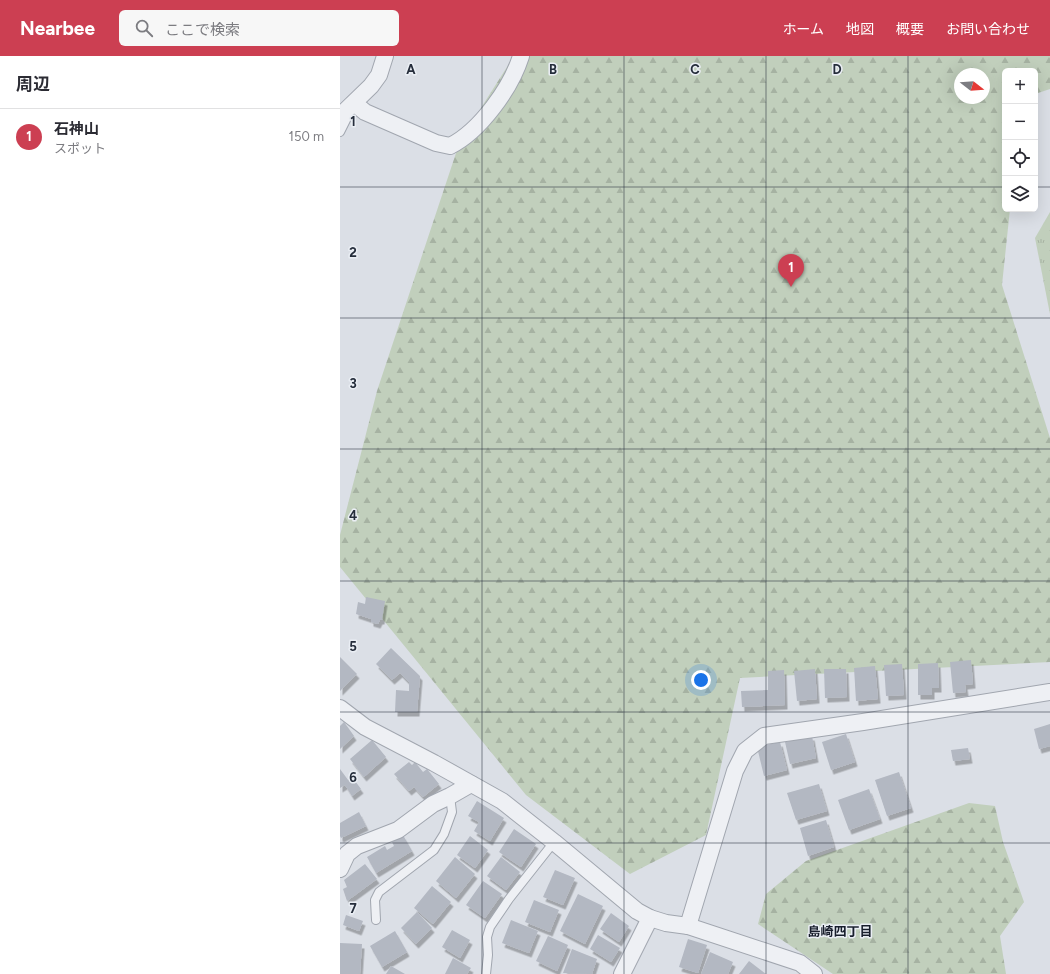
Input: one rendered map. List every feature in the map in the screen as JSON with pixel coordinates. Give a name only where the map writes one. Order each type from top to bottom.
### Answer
[{"type":"street","points":[[341,115],[371,86],[379,75],[385,56]]},
{"type":"street","points":[[354,103],[365,112],[436,143],[450,146],[460,141],[489,114],[516,70],[521,56]]},
{"type":"street","points":[[688,926],[735,771],[745,751],[764,736],[863,722],[1050,692]]},
{"type":"street","points":[[340,708],[365,727],[502,801],[637,911],[650,918],[666,923],[688,926],[800,963],[814,974]]},
{"type":"street","points":[[340,870],[347,854],[356,846],[398,830],[433,804],[471,784]]},
{"type":"street","points":[[622,974],[650,918]]},
{"type":"lane","points":[[340,132],[346,120],[341,115]]},
{"type":"lane","points":[[376,920],[375,900],[379,892],[434,850],[444,834],[452,812],[450,796]]},
{"type":"lane","points":[[486,974],[488,955],[487,937],[490,927],[509,899],[554,842]]},
{"type":"green space","points":[[514,56],[1050,56],[1050,89],[1038,93],[1038,68],[1002,68],[1002,212],[1010,212],[1002,285],[1050,438],[1050,662],[740,678],[706,835],[630,874],[526,795],[340,567],[340,535],[377,391],[460,141]]},
{"type":"green space","points":[[1050,212],[1050,314],[1035,238]]},
{"type":"green space","points":[[969,803],[995,806],[1003,842],[1024,902],[1000,936],[1006,974],[833,974],[758,924],[766,894],[806,861]]},
{"type":"building","points":[[366,597],[385,601],[382,620],[380,620],[378,624],[371,622],[371,619],[356,614],[358,602],[365,604]]},
{"type":"building","points":[[391,648],[420,676],[417,712],[395,712],[396,690],[409,691],[409,682],[400,673],[392,680],[376,664]]},
{"type":"building","points":[[340,657],[357,674],[340,691]]},
{"type":"building","points":[[971,660],[973,684],[965,685],[966,692],[953,693],[950,662]]},
{"type":"building","points":[[938,663],[939,688],[932,688],[932,695],[918,695],[918,664]]},
{"type":"building","points":[[902,664],[904,695],[886,696],[884,665]]},
{"type":"building","points":[[875,666],[878,699],[856,701],[854,668]]},
{"type":"building","points":[[815,669],[817,699],[797,701],[794,671]]},
{"type":"building","points":[[824,669],[846,669],[847,697],[825,698]]},
{"type":"building","points":[[784,670],[785,705],[742,707],[741,691],[768,690],[768,671]]},
{"type":"building","points":[[344,722],[354,736],[340,749],[340,726]]},
{"type":"building","points":[[1050,724],[1050,746],[1039,749],[1034,729]]},
{"type":"building","points":[[846,734],[855,762],[831,770],[822,742]]},
{"type":"building","points":[[812,736],[816,758],[790,764],[785,742]]},
{"type":"building","points":[[372,740],[386,757],[364,777],[350,759]]},
{"type":"building","points":[[780,742],[787,770],[764,776],[757,747]]},
{"type":"building","points":[[968,748],[970,759],[953,761],[951,750]]},
{"type":"building","points":[[409,762],[412,765],[415,762],[423,772],[427,769],[439,784],[423,797],[414,787],[409,791],[394,774]]},
{"type":"building","points":[[340,769],[348,780],[352,777],[361,789],[352,796],[345,785],[340,788]]},
{"type":"building","points":[[899,772],[911,808],[887,816],[875,780]]},
{"type":"building","points":[[819,784],[827,811],[796,820],[787,793]]},
{"type":"building","points":[[869,789],[880,819],[849,830],[838,800]]},
{"type":"building","points":[[477,801],[504,818],[490,841],[474,831],[479,822],[468,816]]},
{"type":"building","points":[[359,812],[366,826],[341,838],[340,823]]},
{"type":"building","points":[[826,820],[834,847],[808,856],[800,828]]},
{"type":"building","points":[[514,829],[536,844],[521,867],[499,852]]},
{"type":"building","points":[[403,835],[412,851],[376,873],[367,857],[385,846],[387,850],[394,846],[392,842]]},
{"type":"building","points":[[470,836],[488,850],[475,868],[457,855]]},
{"type":"building","points":[[455,857],[475,874],[456,898],[436,881]]},
{"type":"building","points":[[501,857],[520,872],[506,890],[487,876]]},
{"type":"building","points":[[365,864],[377,879],[347,901],[343,889],[347,887],[344,880]]},
{"type":"building","points":[[555,870],[575,878],[563,905],[543,897]]},
{"type":"building","points":[[483,881],[502,894],[485,918],[466,905]]},
{"type":"building","points":[[432,886],[451,902],[433,924],[414,908]]},
{"type":"building","points":[[578,894],[603,906],[585,944],[560,931]]},
{"type":"building","points":[[534,900],[559,910],[550,932],[525,922]]},
{"type":"building","points":[[417,912],[432,928],[416,944],[401,928]]},
{"type":"building","points":[[611,913],[629,926],[619,942],[600,929]]},
{"type":"building","points":[[346,915],[363,921],[359,931],[343,925]]},
{"type":"building","points":[[511,920],[538,931],[529,953],[502,943]]},
{"type":"building","points":[[452,930],[470,940],[460,958],[442,947]]},
{"type":"building","points":[[395,931],[407,952],[382,967],[370,946]]},
{"type":"building","points":[[598,935],[620,948],[611,962],[590,949]]},
{"type":"building","points":[[548,936],[568,945],[557,971],[536,961]]},
{"type":"building","points":[[688,939],[707,945],[698,973],[679,967]]},
{"type":"building","points":[[340,943],[362,944],[360,974],[340,974]]},
{"type":"building","points":[[572,949],[597,959],[592,974],[563,973]]},
{"type":"building","points":[[710,952],[733,962],[728,974],[701,974]]},
{"type":"building","points":[[453,958],[471,968],[467,974],[445,974]]},
{"type":"building","points":[[749,961],[766,974],[739,974]]},
{"type":"building","points":[[391,966],[405,974],[386,974]]},
{"type":"place","name":"石神山","points":[[791,287]]},
{"type":"district","name":"島崎四丁目","points":[[840,931]]}]
